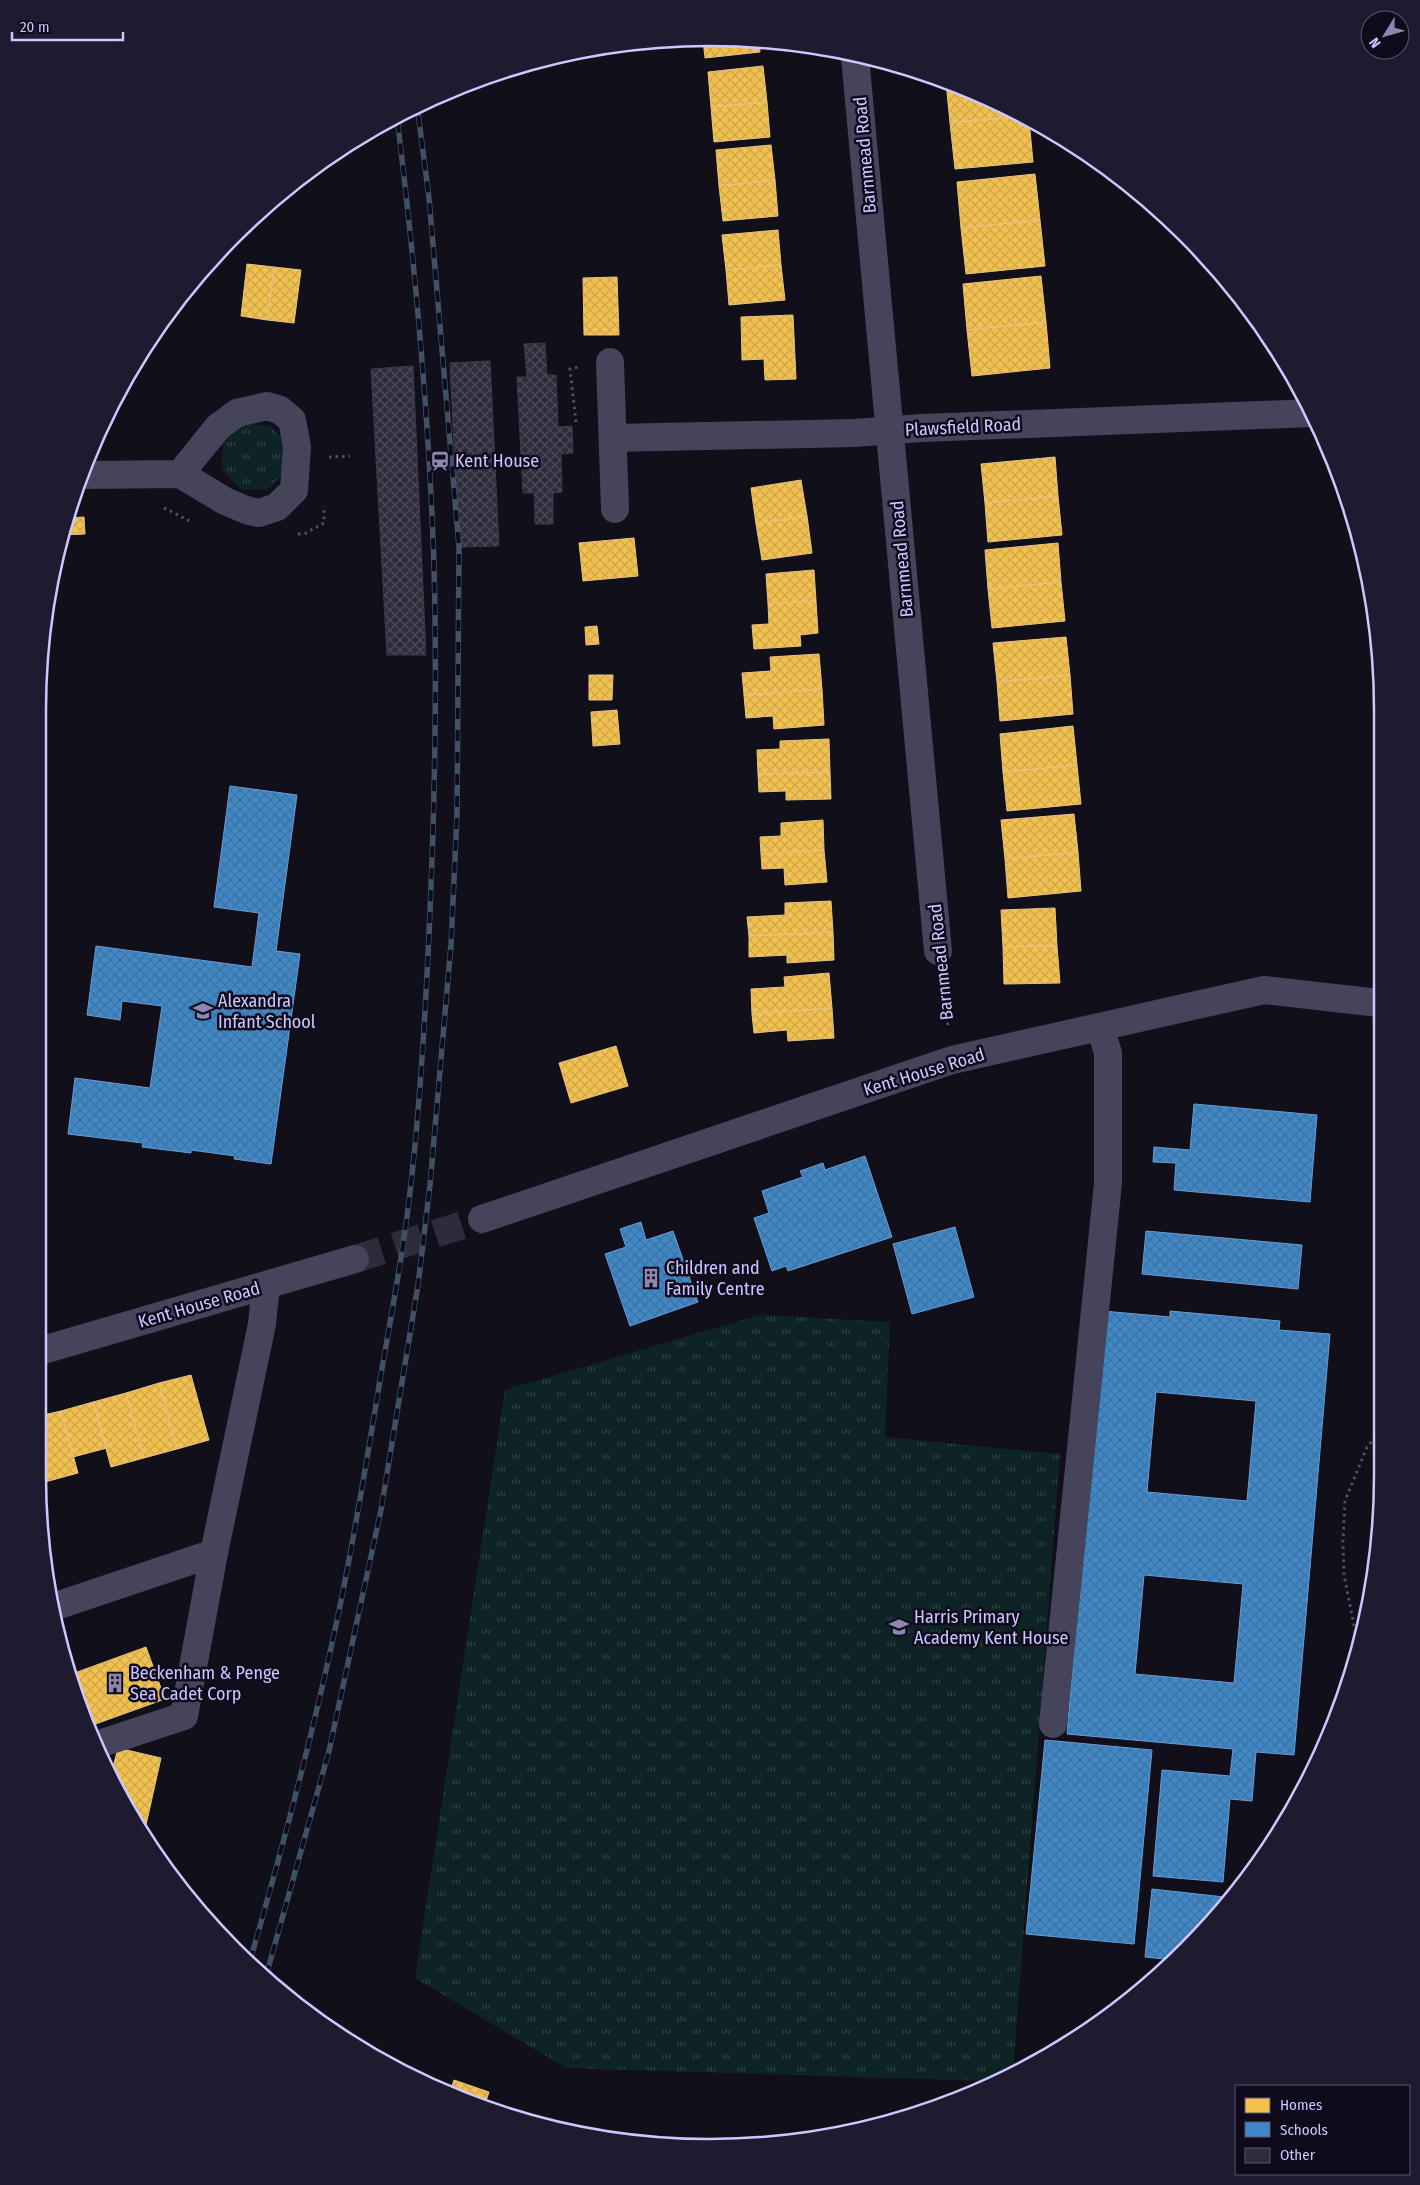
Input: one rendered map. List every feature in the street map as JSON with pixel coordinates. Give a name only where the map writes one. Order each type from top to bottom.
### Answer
[{"type":"street","name":"Barnmead Road","points":[[857,63],[938,951]]},
{"type":"street","points":[[610,362],[615,508]]},
{"type":"street","points":[[90,475],[180,474],[225,501],[259,513],[277,507],[294,490],[297,447],[292,420],[280,410],[267,406],[236,413],[218,427],[180,474]]},
{"type":"street","name":"Plawsfield Road","points":[[613,438],[854,433],[1304,413]]},
{"type":"street","name":"Kent House Road","points":[[482,1219],[952,1060],[1264,990],[1374,1002]]},
{"type":"street","points":[[1053,1724],[1108,1183],[1108,1053],[1100,1027]]},
{"type":"street","name":"Kent House Road","points":[[46,1349],[355,1259]]},
{"type":"street","points":[[103,1743],[184,1716],[214,1553],[262,1324],[266,1285]]},
{"type":"street","points":[[59,1605],[214,1553]]},
{"type":"path","points":[[324,458],[350,456]]},
{"type":"path","points":[[297,534],[306,533],[324,523],[324,505]]},
{"type":"path","points":[[158,506],[194,523]]},
{"type":"path","name":"Barnmead Road","points":[[938,951],[952,1060]]},
{"type":"path","points":[[1355,1630],[1344,1575],[1345,1501],[1367,1447],[1374,1439]]},
{"type":"green space","points":[[242,424],[269,425],[288,444],[287,471],[267,490],[240,489],[222,469],[223,442]]},
{"type":"green space","points":[[760,1315],[890,1322],[885,1437],[1060,1454],[1013,2065],[980,2081],[566,2068],[415,1978],[505,1390]]},
{"type":"building: Homes","points":[[704,46],[760,49],[760,52],[705,58]]},
{"type":"building: Homes","points":[[763,66],[767,102],[711,107],[708,72]]},
{"type":"building: Homes","points":[[947,90],[1008,117],[950,123]]},
{"type":"building: Homes","points":[[767,102],[770,137],[714,142],[711,107]]},
{"type":"building: Homes","points":[[1008,117],[1030,129],[1033,162],[955,169],[950,123]]},
{"type":"building: Homes","points":[[771,145],[775,180],[719,186],[716,150]]},
{"type":"building: Homes","points":[[1035,174],[1040,220],[961,228],[957,182]]},
{"type":"building: Homes","points":[[775,180],[778,216],[723,221],[719,186]]},
{"type":"building: Homes","points":[[1040,220],[1045,266],[966,274],[961,228]]},
{"type":"building: Homes","points":[[778,230],[781,265],[726,270],[722,235]]},
{"type":"building: Homes","points":[[247,264],[274,267],[267,320],[241,316]]},
{"type":"building: Homes","points":[[781,265],[785,300],[729,305],[726,270]]},
{"type":"building: Homes","points":[[274,267],[301,270],[294,323],[267,320]]},
{"type":"building: Homes","points":[[1041,276],[1046,322],[967,330],[963,284]]},
{"type":"building: Homes","points":[[617,277],[619,335],[584,335],[583,278]]},
{"type":"building: Homes","points":[[793,315],[796,379],[765,380],[764,359],[742,360],[741,317]]},
{"type":"building: Homes","points":[[1046,322],[1050,368],[972,376],[967,330]]},
{"type":"building: Homes","points":[[1055,457],[1058,496],[985,503],[981,464]]},
{"type":"building: Homes","points":[[801,480],[807,516],[756,524],[751,488]]},
{"type":"building: Homes","points":[[1058,496],[1062,535],[988,542],[985,503]]},
{"type":"building: Homes","points":[[807,516],[812,553],[762,560],[756,524]]},
{"type":"building: Homes","points":[[84,517],[85,534],[70,535],[75,518]]},
{"type":"building: Homes","points":[[634,538],[638,576],[583,581],[579,543]]},
{"type":"building: Homes","points":[[1058,543],[1061,582],[988,589],[985,550]]},
{"type":"building: Homes","points":[[814,570],[816,601],[768,604],[766,574]]},
{"type":"building: Homes","points":[[1061,582],[1065,621],[992,628],[988,589]]},
{"type":"building: Homes","points":[[816,601],[818,633],[800,635],[801,646],[754,649],[752,625],[769,624],[768,604]]},
{"type":"building: Homes","points":[[597,626],[599,644],[586,645],[585,627]]},
{"type":"building: Homes","points":[[1066,637],[1070,675],[997,682],[993,643]]},
{"type":"building: Homes","points":[[819,654],[822,689],[744,695],[742,673],[771,671],[770,657]]},
{"type":"building: Homes","points":[[589,675],[613,675],[612,700],[589,700]]},
{"type":"building: Homes","points":[[1070,675],[1073,714],[1000,721],[997,682]]},
{"type":"building: Homes","points":[[822,689],[824,725],[774,729],[773,716],[746,718],[744,695]]},
{"type":"building: Homes","points":[[617,710],[620,744],[593,746],[591,712]]},
{"type":"building: Homes","points":[[1073,726],[1077,765],[1003,772],[1000,734]]},
{"type":"building: Homes","points":[[829,739],[830,772],[758,774],[757,750],[780,749],[780,741]]},
{"type":"building: Homes","points":[[1077,765],[1081,804],[1007,811],[1003,772]]},
{"type":"building: Homes","points":[[830,772],[831,799],[786,800],[786,791],[759,792],[758,774]]},
{"type":"building: Homes","points":[[1074,814],[1078,852],[1005,859],[1001,820]]},
{"type":"building: Homes","points":[[823,820],[824,850],[761,854],[760,837],[781,836],[781,823]]},
{"type":"building: Homes","points":[[824,850],[827,882],[785,885],[784,868],[762,869],[761,854]]},
{"type":"building: Homes","points":[[1078,852],[1081,891],[1008,898],[1005,859]]},
{"type":"building: Homes","points":[[831,901],[833,932],[749,936],[747,917],[785,915],[785,903]]},
{"type":"building: Homes","points":[[1055,908],[1057,946],[1003,947],[1001,910]]},
{"type":"building: Homes","points":[[833,932],[834,960],[787,963],[787,955],[749,957],[749,936]]},
{"type":"building: Homes","points":[[1057,946],[1060,983],[1004,984],[1003,947]]},
{"type":"building: Homes","points":[[829,973],[832,1008],[752,1014],[751,989],[785,987],[784,977]]},
{"type":"building: Homes","points":[[832,1008],[834,1038],[788,1041],[787,1030],[754,1033],[752,1014]]},
{"type":"building: Homes","points":[[616,1046],[628,1086],[571,1103],[559,1063]]},
{"type":"building: Homes","points":[[191,1375],[209,1440],[177,1449],[159,1383]]},
{"type":"building: Homes","points":[[159,1383],[177,1449],[144,1458],[126,1393]]},
{"type":"building: Homes","points":[[126,1393],[144,1458],[111,1467],[93,1402]]},
{"type":"building: Homes","points":[[93,1402],[107,1448],[73,1457],[61,1411]]},
{"type":"building: Homes","points":[[61,1411],[78,1473],[46,1482],[46,1475],[46,1414]]},
{"type":"building: Homes","name":"Beckenham & Penge Sea Cadet Corp","points":[[146,1647],[165,1699],[95,1724],[76,1672]]},
{"type":"building: Homes","points":[[118,1748],[161,1758],[146,1825],[135,1807],[113,1766]]},
{"type":"building: Homes","points":[[454,2080],[489,2092],[486,2100],[452,2086]]},
{"type":"building: Schools","points":[[230,786],[297,795],[276,951],[300,954],[271,1164],[234,1159],[235,1156],[191,1150],[191,1153],[142,1147],[143,1143],[68,1134],[75,1078],[150,1088],[162,1006],[122,1001],[120,1020],[87,1015],[96,946],[252,967],[259,913],[214,907]]},
{"type":"building: Schools","points":[[1194,1104],[1317,1115],[1310,1202],[1174,1190],[1176,1163],[1153,1162],[1154,1147],[1190,1150]]},
{"type":"building: Schools","points":[[865,1156],[892,1237],[788,1271],[786,1266],[772,1271],[754,1218],[769,1213],[762,1191],[803,1177],[800,1171],[823,1163],[825,1170]]},
{"type":"building: Schools","name":"Children and Family Centre","points":[[641,1222],[646,1240],[673,1231],[698,1302],[630,1326],[605,1254],[626,1247],[620,1229]]},
{"type":"building: Schools","points":[[955,1227],[974,1297],[912,1314],[893,1244]]},
{"type":"building: Schools","points":[[1146,1231],[1302,1245],[1298,1289],[1142,1274]]},
{"type":"building: Schools","points":[[1103,1311],[1170,1317],[1170,1311],[1280,1321],[1279,1330],[1330,1334],[1294,1755],[1256,1752],[1252,1801],[1230,1799],[1223,1882],[1153,1876],[1162,1770],[1230,1776],[1233,1749],[1067,1734]],"holes":[[[1156,1392],[1256,1401],[1247,1501],[1147,1492]],[[1144,1575],[1243,1584],[1234,1683],[1135,1674]]]},
{"type":"building: Schools","points":[[1045,1740],[1152,1750],[1134,1944],[1026,1934]]},
{"type":"building: Schools","points":[[1152,1889],[1222,1897],[1164,1959],[1145,1957]]},
{"type":"building: Other","name":"Kent House","points":[[545,343],[547,375],[556,375],[558,427],[572,426],[573,453],[561,454],[562,492],[553,493],[553,524],[535,524],[534,493],[523,493],[517,377],[527,377],[524,344]]},
{"type":"building: Other","points":[[490,361],[499,546],[459,547],[450,363]]},
{"type":"building: Other","points":[[413,366],[426,655],[387,655],[371,369]]},
{"type":"tunnel","points":[[355,1259],[482,1219]]},
{"type":"railway","points":[[268,1970],[329,1751],[381,1510],[418,1285],[430,1185],[451,945],[457,814],[459,547],[429,198],[418,114]]},
{"type":"railway","points":[[252,1954],[307,1752],[348,1566],[404,1241],[420,1087],[427,981],[433,825],[435,608],[429,453],[410,228],[398,125]]},
{"type":"place","name":"Kent House","points":[[440,461]]},
{"type":"place","name":"Alexandra Infant School","points":[[203,1011]]},
{"type":"place","name":"Children and Family Centre","points":[[651,1278]]},
{"type":"place","name":"Harris Primary Academy Kent House","points":[[899,1627]]},
{"type":"place","name":"Beckenham & Penge Sea Cadet Corp","points":[[115,1683]]}]
